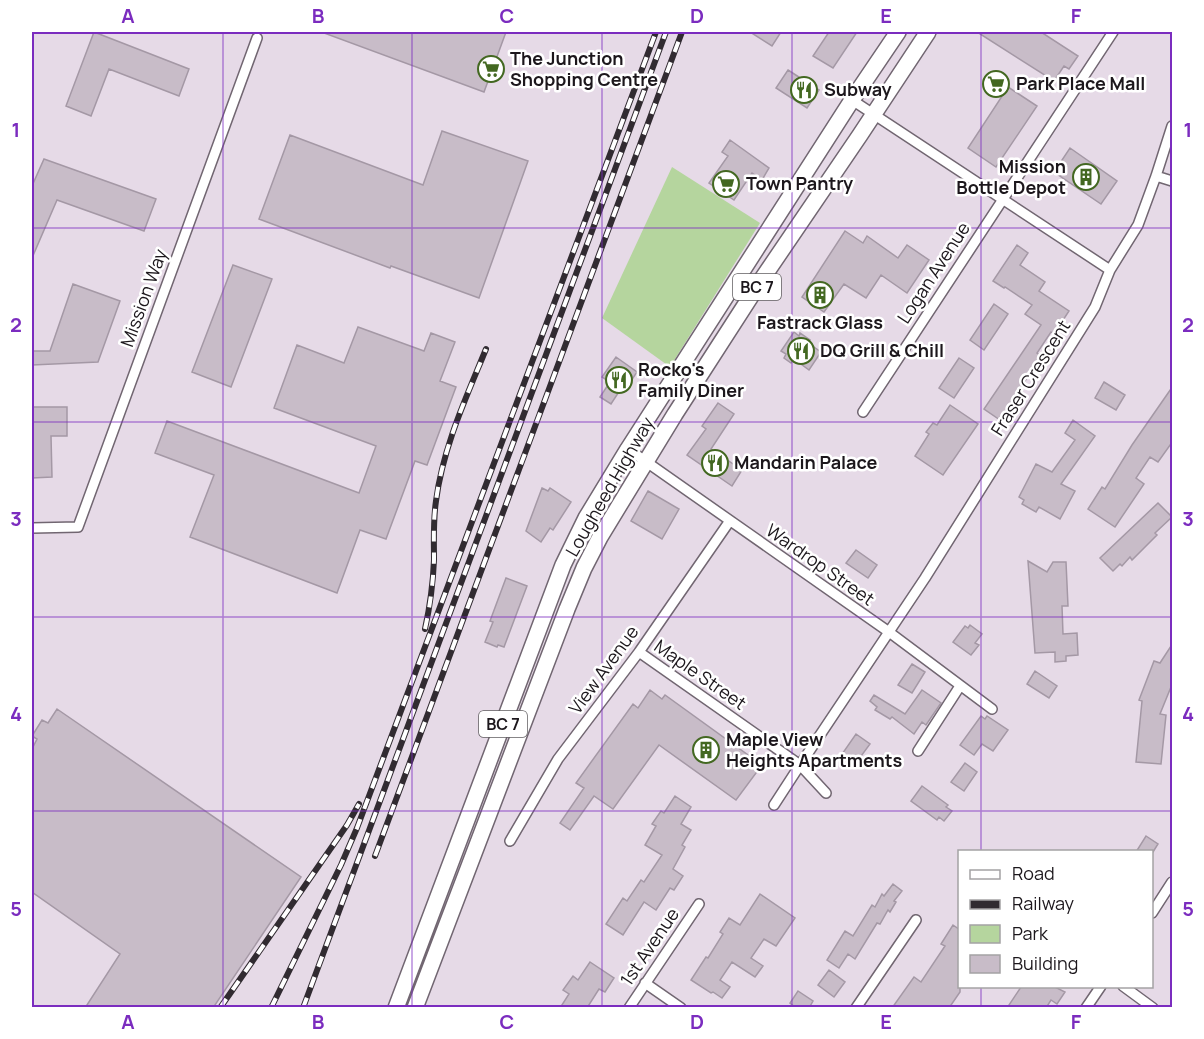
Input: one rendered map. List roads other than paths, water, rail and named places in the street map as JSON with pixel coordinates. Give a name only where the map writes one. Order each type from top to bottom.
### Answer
[{"type":"main road","name":"Lougheed Highway","points":[[396,1008],[563,565],[586,518],[897,32]]},
{"type":"main road","name":"Lougheed Highway","points":[[415,1008],[580,578],[600,537],[675,414],[762,279],[928,32]]},
{"type":"street","name":"Logan Avenue","points":[[863,412],[1113,32]]},
{"type":"street","name":"Mission Way","points":[[32,528],[78,526],[257,38]]},
{"type":"street","points":[[852,100],[1110,270]]},
{"type":"street","name":"Fraser Crescent","points":[[889,632],[1095,307],[1110,270],[1138,225],[1173,126]]},
{"type":"street","points":[[1156,176],[1173,181]]},
{"type":"street","name":"Wardrop Street","points":[[628,450],[889,632],[992,709]]},
{"type":"street","name":"View Avenue","points":[[510,841],[558,759],[639,652],[729,522]]},
{"type":"street","points":[[774,806],[889,632]]},
{"type":"street","name":"Maple Street","points":[[639,652],[800,765],[826,793]]},
{"type":"street","points":[[918,751],[960,686]]},
{"type":"street","points":[[1153,912],[1173,882]]},
{"type":"street","name":"1st Avenue","points":[[629,1008],[699,904]]},
{"type":"street","points":[[856,1008],[916,920]]},
{"type":"street","points":[[645,983],[681,1008]]},
{"type":"street","points":[[1086,1008],[1100,988]]},
{"type":"street","points":[[1124,988],[1153,1008]]},
{"type":"railway","points":[[271,1008],[357,828],[656,32]]},
{"type":"railway","points":[[303,1008],[666,32]]},
{"type":"railway","points":[[375,856],[682,32]]},
{"type":"railway","points":[[425,629],[433,578],[434,516],[439,481],[456,423],[486,349]]},
{"type":"railway","points":[[220,1008],[347,825],[359,804]]},
{"type":"place","name":"The Junction Shopping Centre","points":[[491,69]]},
{"type":"place","name":"Park Place Mall","points":[[996,84]]},
{"type":"place","name":"Subway","points":[[804,90]]},
{"type":"place","name":"Mission Bottle Depot","points":[[1086,177]]},
{"type":"place","name":"Town Pantry","points":[[726,184]]},
{"type":"place","name":"Fastrack Glass","points":[[820,295]]},
{"type":"place","name":"DQ Grill & Chill","points":[[801,351]]},
{"type":"place","name":"Rocko's Family Diner","points":[[619,380]]},
{"type":"place","name":"Mandarin Palace","points":[[715,463]]},
{"type":"place","name":"Maple View Heights Apartments","points":[[706,750]]}]
